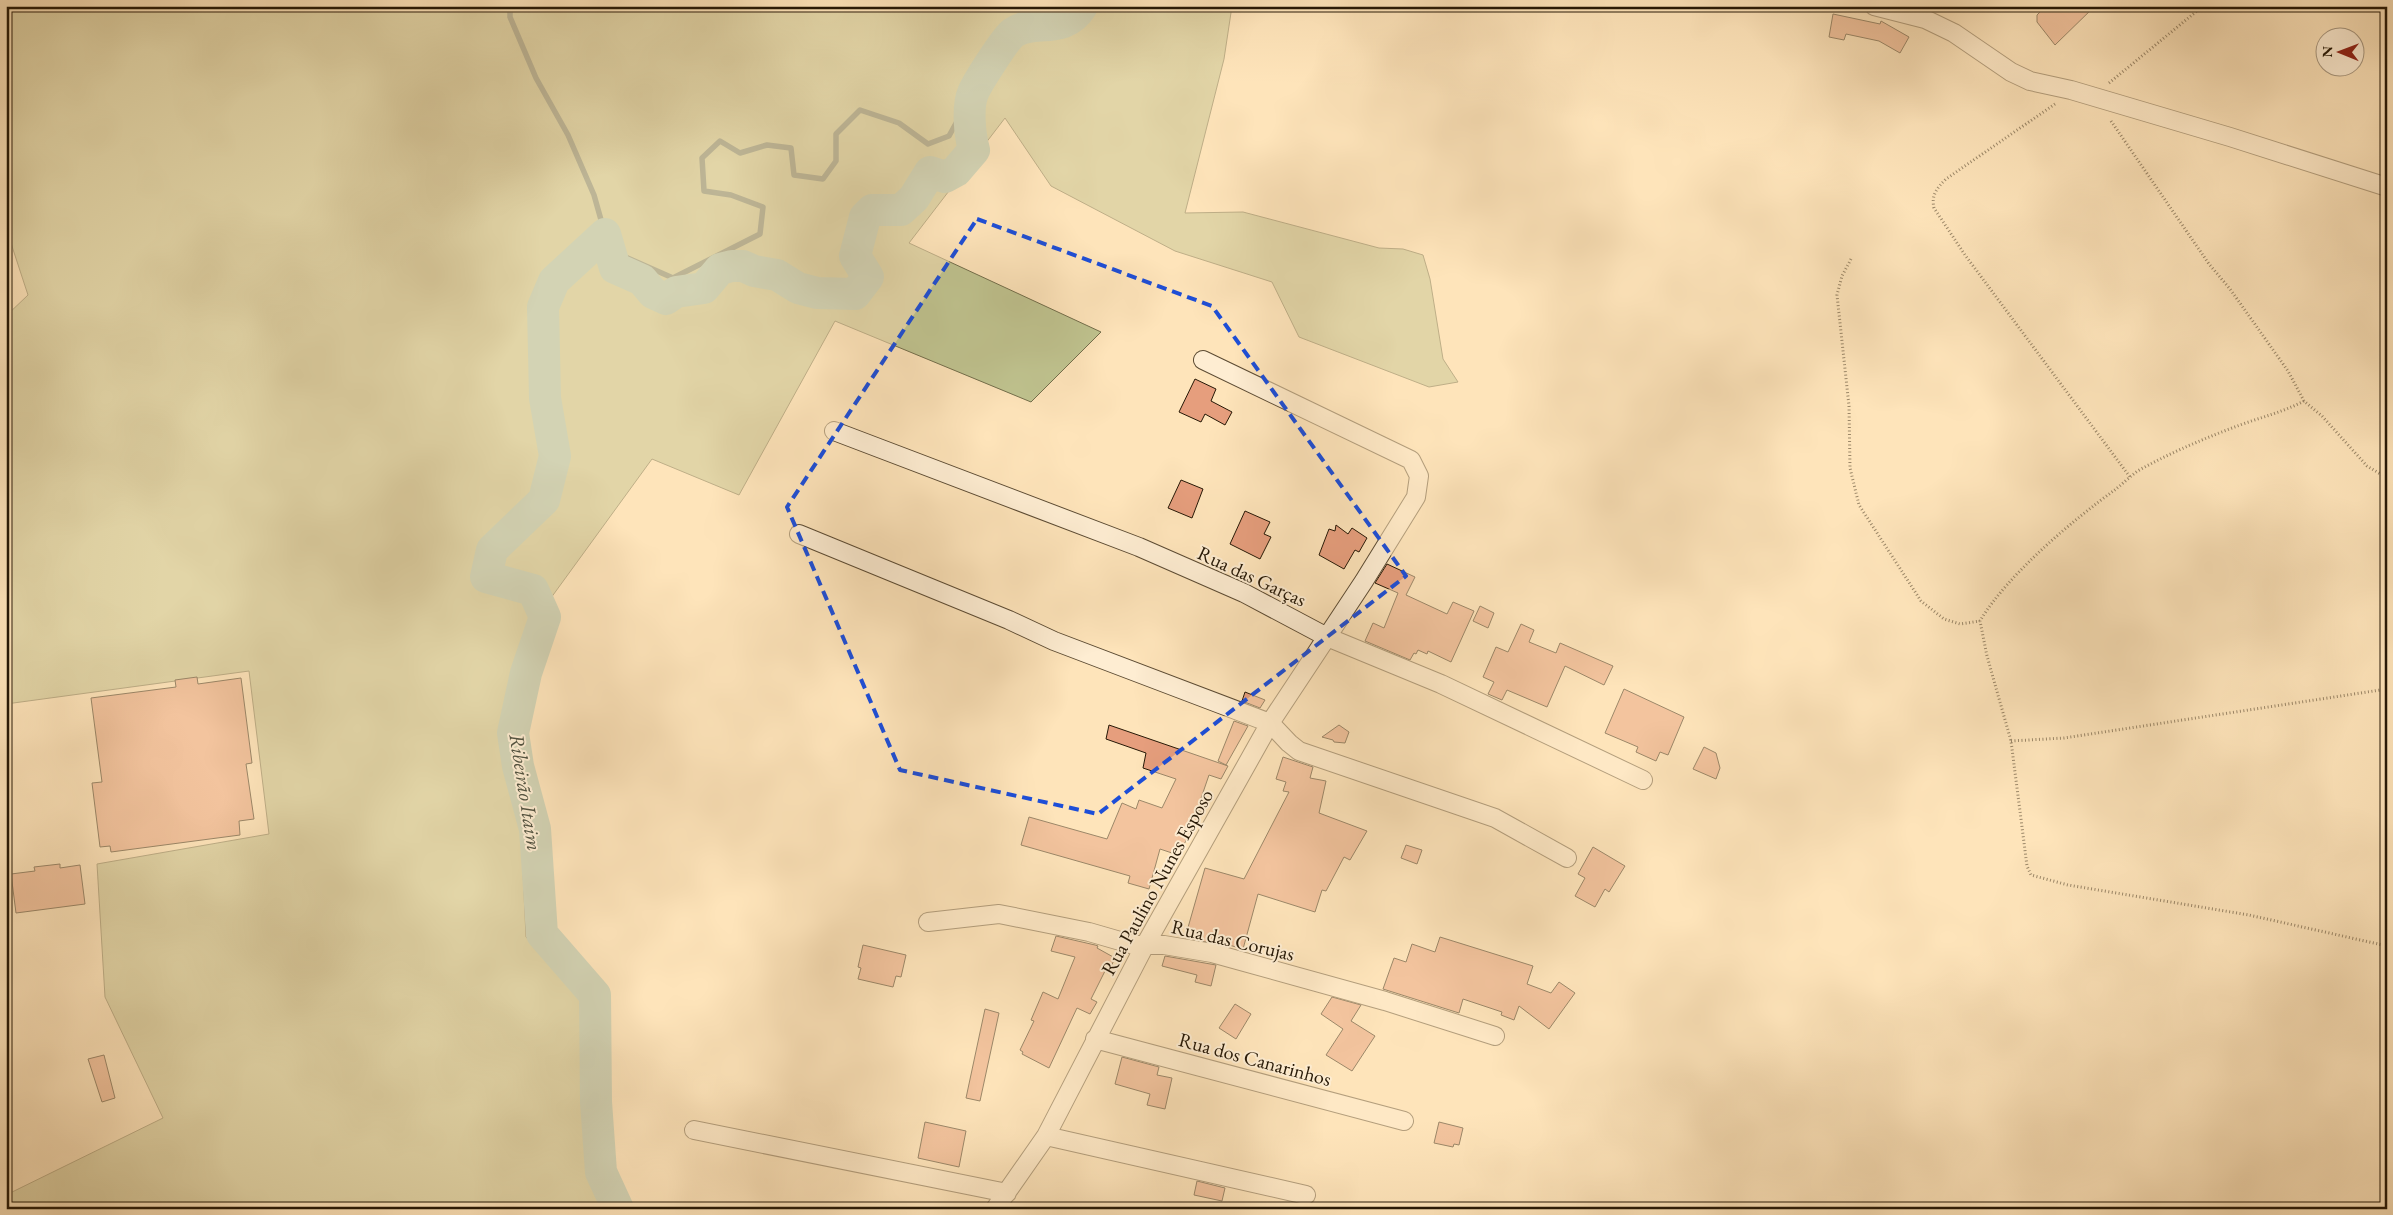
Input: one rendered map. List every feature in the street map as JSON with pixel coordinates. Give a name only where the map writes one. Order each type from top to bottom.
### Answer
[{"type":"street","points":[[1874,6],[1925,19],[1954,33],[2030,81],[2071,90],[2387,187]]},
{"type":"street","name":"Rua Paulino Nunes Esposo","points":[[995,1209],[1046,1136],[1144,946],[1270,723],[1364,581],[1416,496],[1419,476],[1411,460],[1203,360]]},
{"type":"street","name":"Rua das Garças","points":[[834,431],[1139,547],[1244,593],[1327,636],[1441,684],[1643,780]]},
{"type":"street","points":[[799,534],[1009,620],[1054,641],[1270,723],[1299,751],[1496,818],[1567,858]]},
{"type":"street","name":"Rua das Corujas","points":[[928,922],[999,914],[1089,932],[1144,946],[1164,945],[1212,953],[1394,1003],[1495,1036]]},
{"type":"street","name":"Rua dos Canarinhos","points":[[1095,1039],[1404,1121]]},
{"type":"street","points":[[694,1130],[1007,1193]]},
{"type":"street","points":[[1046,1136],[1306,1195]]},
{"type":"path","points":[[2203,6],[2102,88],[2102,106],[2132,154],[2209,264],[2230,289],[2288,371],[2304,401],[2322,416],[2367,466],[2387,478]]},
{"type":"path","points":[[2071,90],[2020,129],[1946,180],[1936,190],[1932,200],[1934,208],[1965,255],[2130,477]]},
{"type":"path","points":[[1851,259],[1842,276],[1837,295],[1849,406],[1850,468],[1859,505],[1921,601],[1944,618],[1960,624],[1980,621]]},
{"type":"path","points":[[2304,401],[2279,414],[2242,425],[2140,469],[2050,542],[1987,609],[1980,621],[1987,656],[2011,741],[2027,866],[2031,876],[2068,885],[2249,915],[2387,946]]},
{"type":"path","points":[[2011,741],[2064,738],[2387,689]]},
{"type":"highlighted area","points":[[977,219],[1212,306],[1406,576],[1098,814],[900,770],[787,507]]},
{"type":"green space","points":[[6,6],[1232,6],[1224,59],[1185,213],[1243,212],[1379,248],[1403,249],[1423,255],[1430,279],[1443,359],[1458,382],[1429,387],[1299,337],[1272,282],[1175,251],[1051,186],[1005,118],[909,243],[1101,332],[1031,402],[835,321],[739,495],[652,459],[532,624],[501,736],[521,827],[526,937],[582,998],[590,1175],[602,1209],[6,1209],[6,1195],[163,1118],[105,997],[97,864],[269,834],[249,671],[6,704],[6,316],[28,295],[6,228]]},
{"type":"building","points":[[2046,6],[2095,6],[2055,45],[2037,22],[2037,15]]},
{"type":"building","points":[[1833,14],[1880,24],[1881,21],[1909,37],[1900,53],[1879,41],[1846,34],[1844,40],[1829,37]]},
{"type":"building","points":[[1195,379],[1216,389],[1211,401],[1232,412],[1225,425],[1205,414],[1201,422],[1179,412]]},
{"type":"building","points":[[1181,480],[1203,489],[1192,518],[1168,508]]},
{"type":"building","points":[[1245,511],[1270,522],[1264,534],[1271,537],[1260,559],[1230,544]]},
{"type":"building","points":[[1336,525],[1348,534],[1352,528],[1367,538],[1359,552],[1355,550],[1344,569],[1319,555],[1329,529],[1335,531]]},
{"type":"building","points":[[1387,564],[1415,577],[1406,595],[1447,614],[1453,602],[1474,611],[1451,662],[1428,651],[1427,654],[1418,650],[1410,660],[1365,641],[1373,623],[1384,628],[1398,593],[1375,583]]},
{"type":"building","points":[[1480,606],[1494,613],[1488,628],[1473,621]]},
{"type":"building","points":[[1521,624],[1534,630],[1529,642],[1556,653],[1560,643],[1613,666],[1604,685],[1565,666],[1547,707],[1507,690],[1502,700],[1488,694],[1494,682],[1483,677],[1496,647],[1508,652]]},
{"type":"building","points":[[197,677],[198,684],[241,678],[252,763],[246,764],[254,819],[239,821],[240,835],[111,852],[110,846],[100,847],[92,783],[102,782],[91,698],[176,687],[175,680]]},
{"type":"building","points":[[1624,689],[1684,717],[1668,755],[1660,752],[1656,761],[1636,752],[1638,747],[1605,733]]},
{"type":"building","points":[[1245,692],[1265,700],[1260,708],[1242,701]]},
{"type":"building","points":[[1234,721],[1248,726],[1226,765],[1218,761]]},
{"type":"building","points":[[1109,725],[1228,766],[1221,779],[1209,775],[1197,810],[1202,812],[1178,855],[1160,849],[1149,889],[1128,883],[1130,876],[1021,845],[1029,817],[1107,839],[1122,803],[1136,809],[1139,800],[1162,808],[1176,779],[1143,768],[1146,753],[1106,739]]},
{"type":"building","points":[[1339,725],[1349,732],[1345,743],[1334,742],[1322,737]]},
{"type":"building","points":[[1704,747],[1716,753],[1720,768],[1716,779],[1693,769]]},
{"type":"building","points":[[1283,757],[1313,767],[1310,778],[1326,781],[1319,813],[1367,831],[1350,860],[1344,857],[1326,891],[1322,890],[1315,912],[1258,894],[1243,949],[1222,943],[1222,945],[1185,938],[1205,868],[1244,879],[1289,792],[1283,791],[1286,782],[1276,779]]},
{"type":"building","points":[[1406,845],[1422,850],[1417,864],[1401,858]]},
{"type":"building","points":[[1593,847],[1625,866],[1609,892],[1605,889],[1595,907],[1575,896],[1585,878],[1578,874]]},
{"type":"building","points":[[60,864],[60,868],[80,865],[85,904],[16,913],[11,874],[35,871],[34,867]]},
{"type":"building","points":[[1056,936],[1098,946],[1097,948],[1115,958],[1108,973],[1105,971],[1091,999],[1097,1002],[1090,1014],[1077,1008],[1049,1068],[1022,1054],[1023,1052],[1020,1050],[1034,1021],[1031,1020],[1043,992],[1058,999],[1075,957],[1051,951]]},
{"type":"building","points":[[1440,937],[1533,966],[1527,984],[1551,993],[1559,982],[1575,993],[1549,1029],[1519,1006],[1514,1020],[1501,1015],[1502,1012],[1463,999],[1459,1013],[1383,989],[1394,958],[1406,962],[1412,944],[1435,952]]},
{"type":"building","points":[[863,945],[906,955],[901,977],[896,976],[893,987],[858,979],[861,968],[858,967]]},
{"type":"building","points":[[1165,956],[1216,965],[1211,986],[1195,982],[1197,975],[1162,966]]},
{"type":"building","points":[[1332,997],[1361,1005],[1351,1021],[1375,1036],[1352,1071],[1326,1055],[1343,1029],[1321,1014]]},
{"type":"building","points":[[1235,1004],[1251,1014],[1236,1039],[1219,1028]]},
{"type":"building","points":[[985,1009],[999,1013],[980,1101],[966,1098]]},
{"type":"building","points":[[104,1055],[115,1098],[102,1102],[88,1059]]},
{"type":"building","points":[[1122,1057],[1159,1067],[1157,1075],[1172,1078],[1165,1109],[1147,1105],[1150,1094],[1115,1084]]},
{"type":"building","points":[[925,1122],[966,1131],[959,1167],[918,1158]]},
{"type":"building","points":[[1439,1122],[1463,1128],[1459,1145],[1454,1144],[1453,1147],[1434,1143]]},
{"type":"building","points":[[1197,1181],[1225,1188],[1222,1201],[1194,1195]]},
{"type":"waterway","name":"Ribeirão Itaim","points":[[510,6],[510,17],[536,78],[568,135],[594,195],[605,234],[623,256],[673,278],[760,234],[763,207],[731,195],[704,191],[702,158],[720,141],[740,153],[767,145],[791,148],[794,175],[823,179],[836,161],[836,134],[860,110],[899,123],[928,144],[949,136],[972,94]]},
{"type":"waterway","name":"Ribeirão Itaim","points":[[618,1209],[601,1172],[596,1102],[595,995],[542,934],[535,829],[518,766],[513,733],[526,673],[545,617],[533,590],[486,577],[492,550],[544,500],[555,456],[545,398],[543,307],[554,281],[605,234],[615,268],[642,280],[653,293],[666,299],[676,292],[704,288],[720,269],[732,266],[743,266],[754,271],[777,275],[798,288],[817,293],[855,294],[868,277],[855,256],[865,217],[872,210],[901,210],[914,198],[930,172],[945,177],[956,171],[974,150],[970,121],[970,106],[973,93],[985,71],[1004,44],[1013,33],[1021,29],[1058,24],[1066,21],[1075,15],[1082,6]]}]
